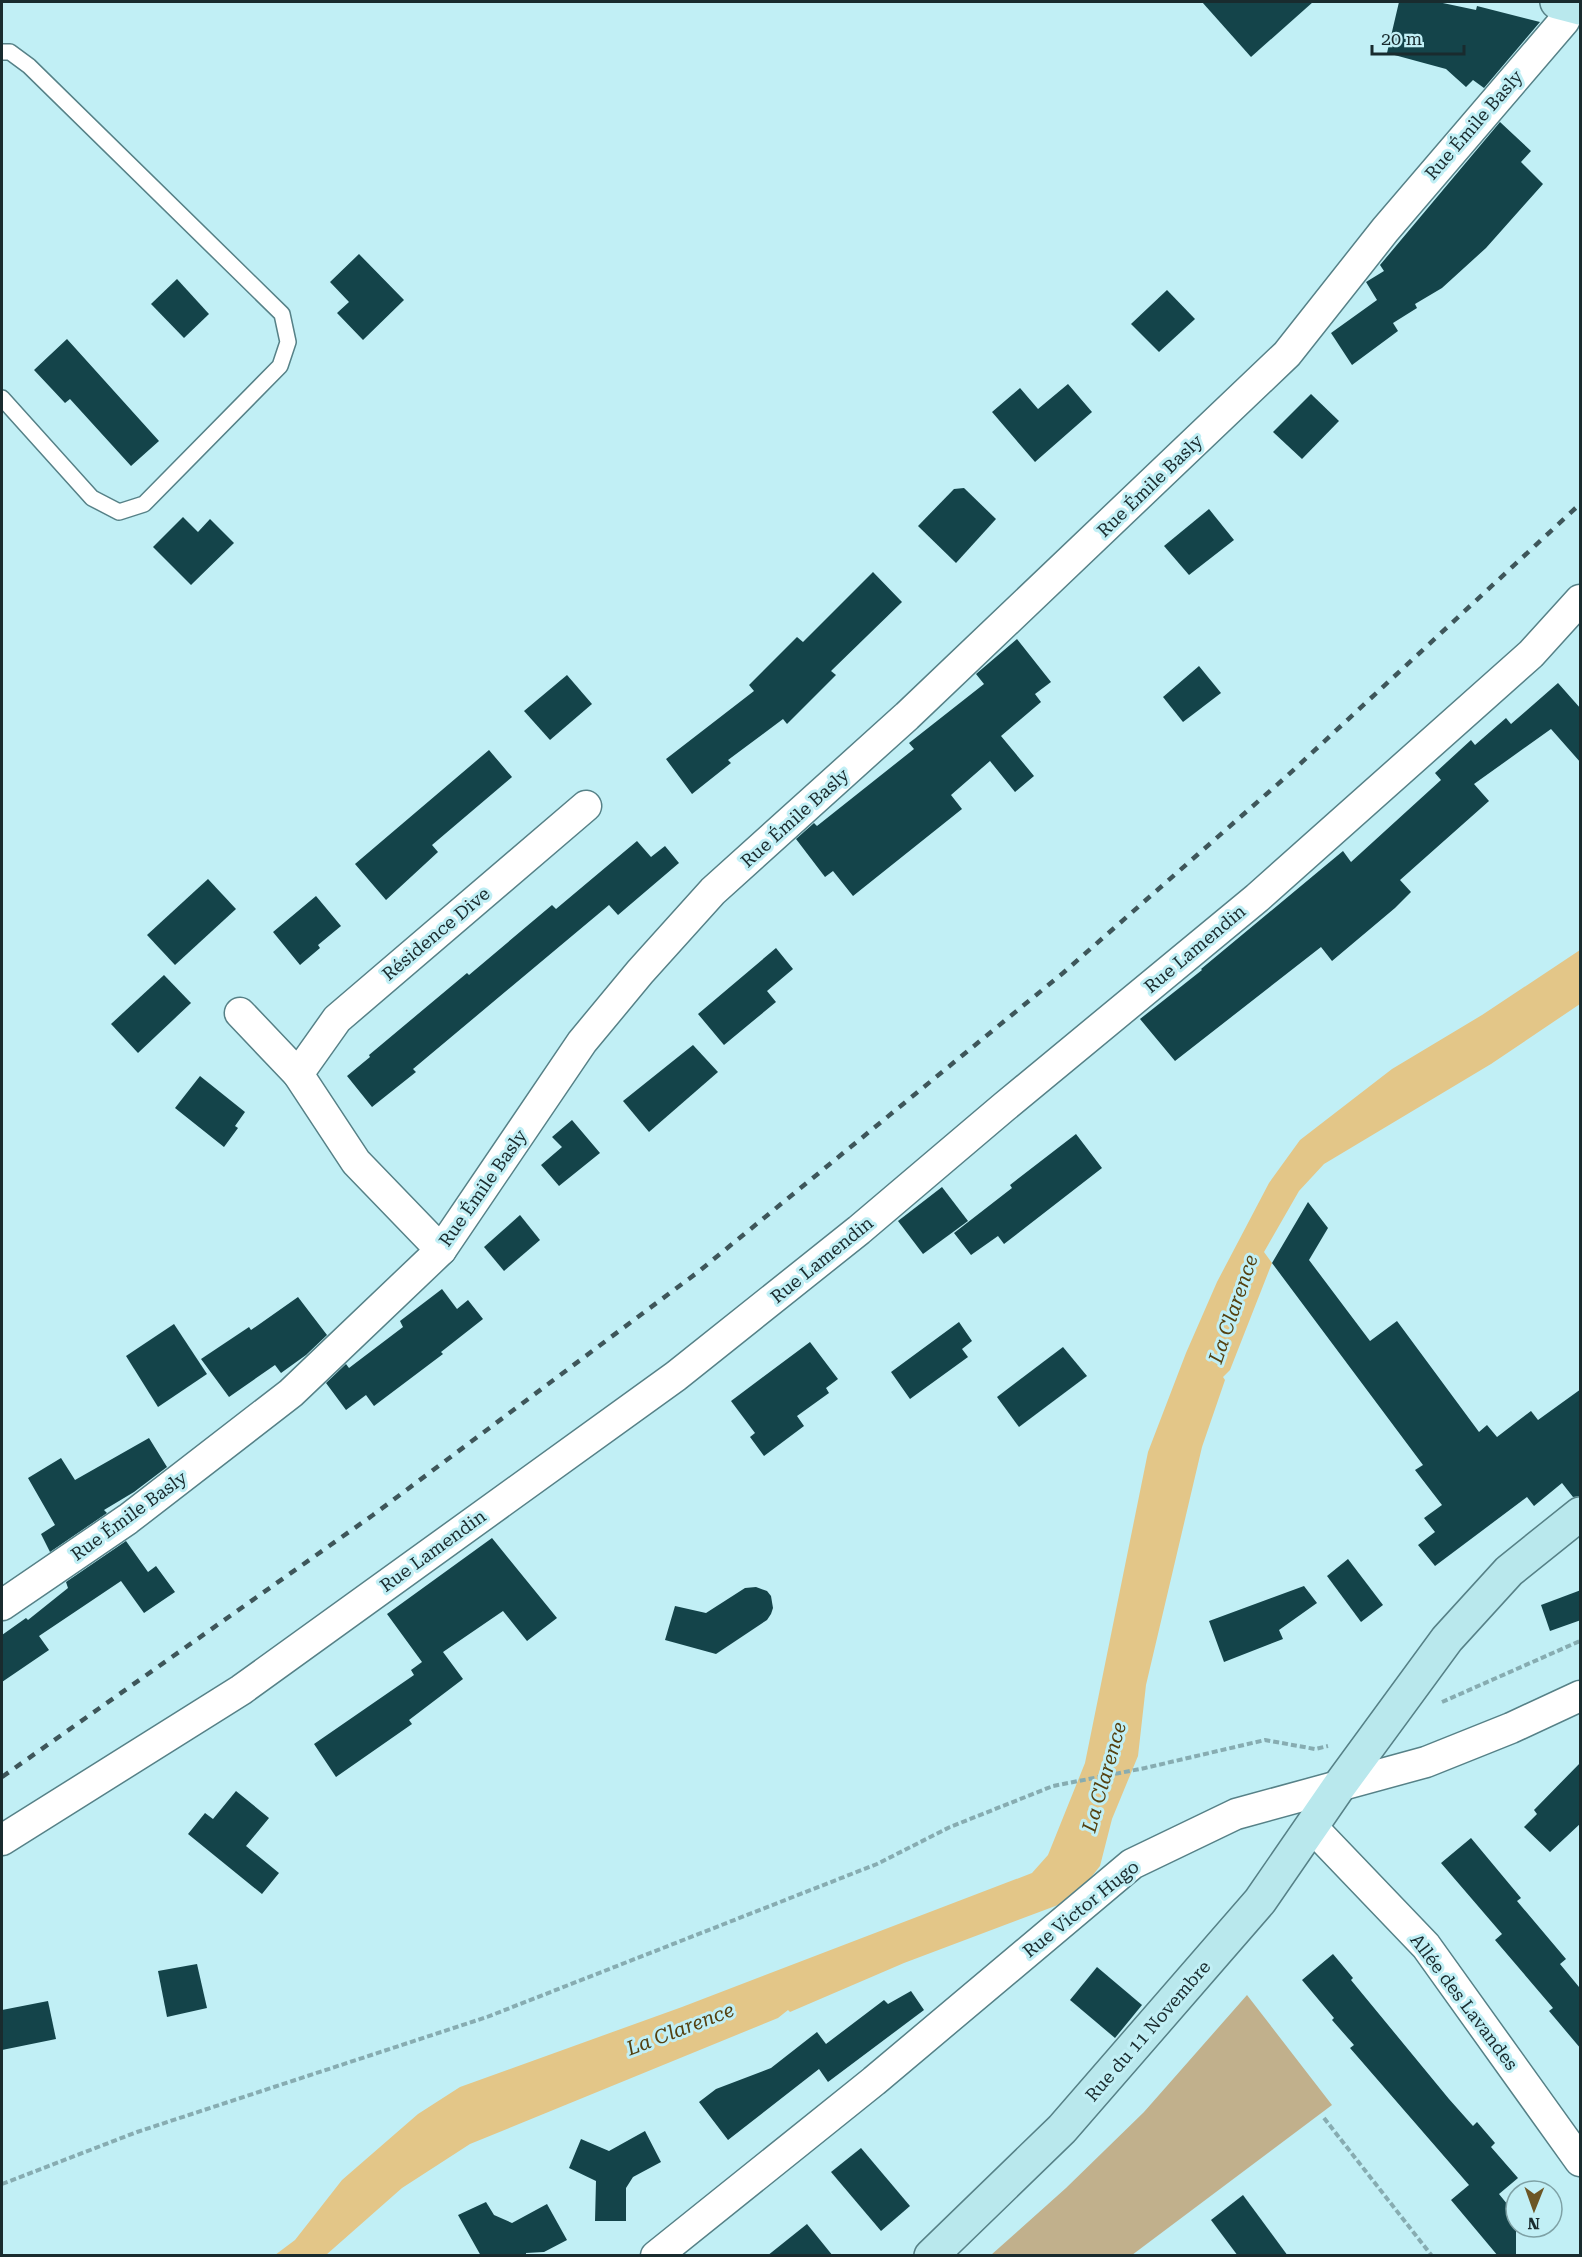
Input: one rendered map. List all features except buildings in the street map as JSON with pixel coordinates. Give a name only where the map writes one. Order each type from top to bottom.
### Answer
[{"type":"main road","points":[[1340,1785],[1447,1639],[1509,1571],[1581,1514]]},
{"type":"main road","name":"Rue du 11 Novembre","points":[[931,2256],[1062,2129],[1260,1901],[1340,1785]]},
{"type":"street","name":"Rue Émile Basly","points":[[2,1605],[128,1519],[291,1393],[441,1250],[582,1042],[640,972],[713,891],[907,716],[1287,354],[1385,230],[1564,21],[1570,4]]},
{"type":"street","name":"Rue Lamendin","points":[[2,1840],[241,1690],[676,1376],[859,1230],[1257,898],[1531,654],[1581,600]]},
{"type":"street","name":"Résidence Dive","points":[[298,1074],[337,1019],[586,806]]},
{"type":"street","points":[[240,1013],[298,1074],[356,1162],[441,1250]]},
{"type":"street","name":"Rue Victor Hugo","points":[[657,2256],[874,2081],[1132,1864],[1236,1814],[1426,1762],[1511,1728],[1581,1696]]},
{"type":"street","name":"Allée des Lavandes","points":[[1312,1827],[1426,1946],[1581,2161]]},
{"type":"lane","points":[[2,52],[10,52],[29,66],[282,314],[288,342],[280,366],[144,504],[119,512],[93,498],[2,398]]},
{"type":"path","points":[[1440,1702],[1581,1641]]},
{"type":"path","points":[[2,2184],[137,2132],[487,2017],[877,1864],[950,1827],[1053,1786],[1145,1768],[1264,1740],[1315,1749],[1336,1744]]},
{"type":"path","points":[[1324,2118],[1432,2256]]},
{"type":"shaded area","points":[[1247,1995],[1332,2105],[1132,2255],[991,2255],[1066,2188],[1144,2112]]},
{"type":"water","name":"La Clarence","points":[[1580,950],[1580,1004],[1491,1064],[1324,1164],[1299,1191],[1264,1252],[1272,1263],[1230,1370],[1223,1377],[1225,1380],[1202,1447],[1146,1685],[1138,1756],[1112,1819],[1100,1866],[1089,1880],[1058,1905],[904,1963],[790,2012],[788,2010],[778,2018],[470,2144],[402,2188],[326,2255],[275,2255],[295,2240],[342,2180],[418,2114],[460,2087],[682,2007],[1032,1873],[1048,1855],[1085,1763],[1148,1452],[1186,1353],[1217,1282],[1269,1183],[1300,1140],[1392,1069],[1482,1015]]},
{"type":"railway","points":[[2,1777],[373,1515],[698,1272],[1063,973],[1287,776],[1580,504]]}]
